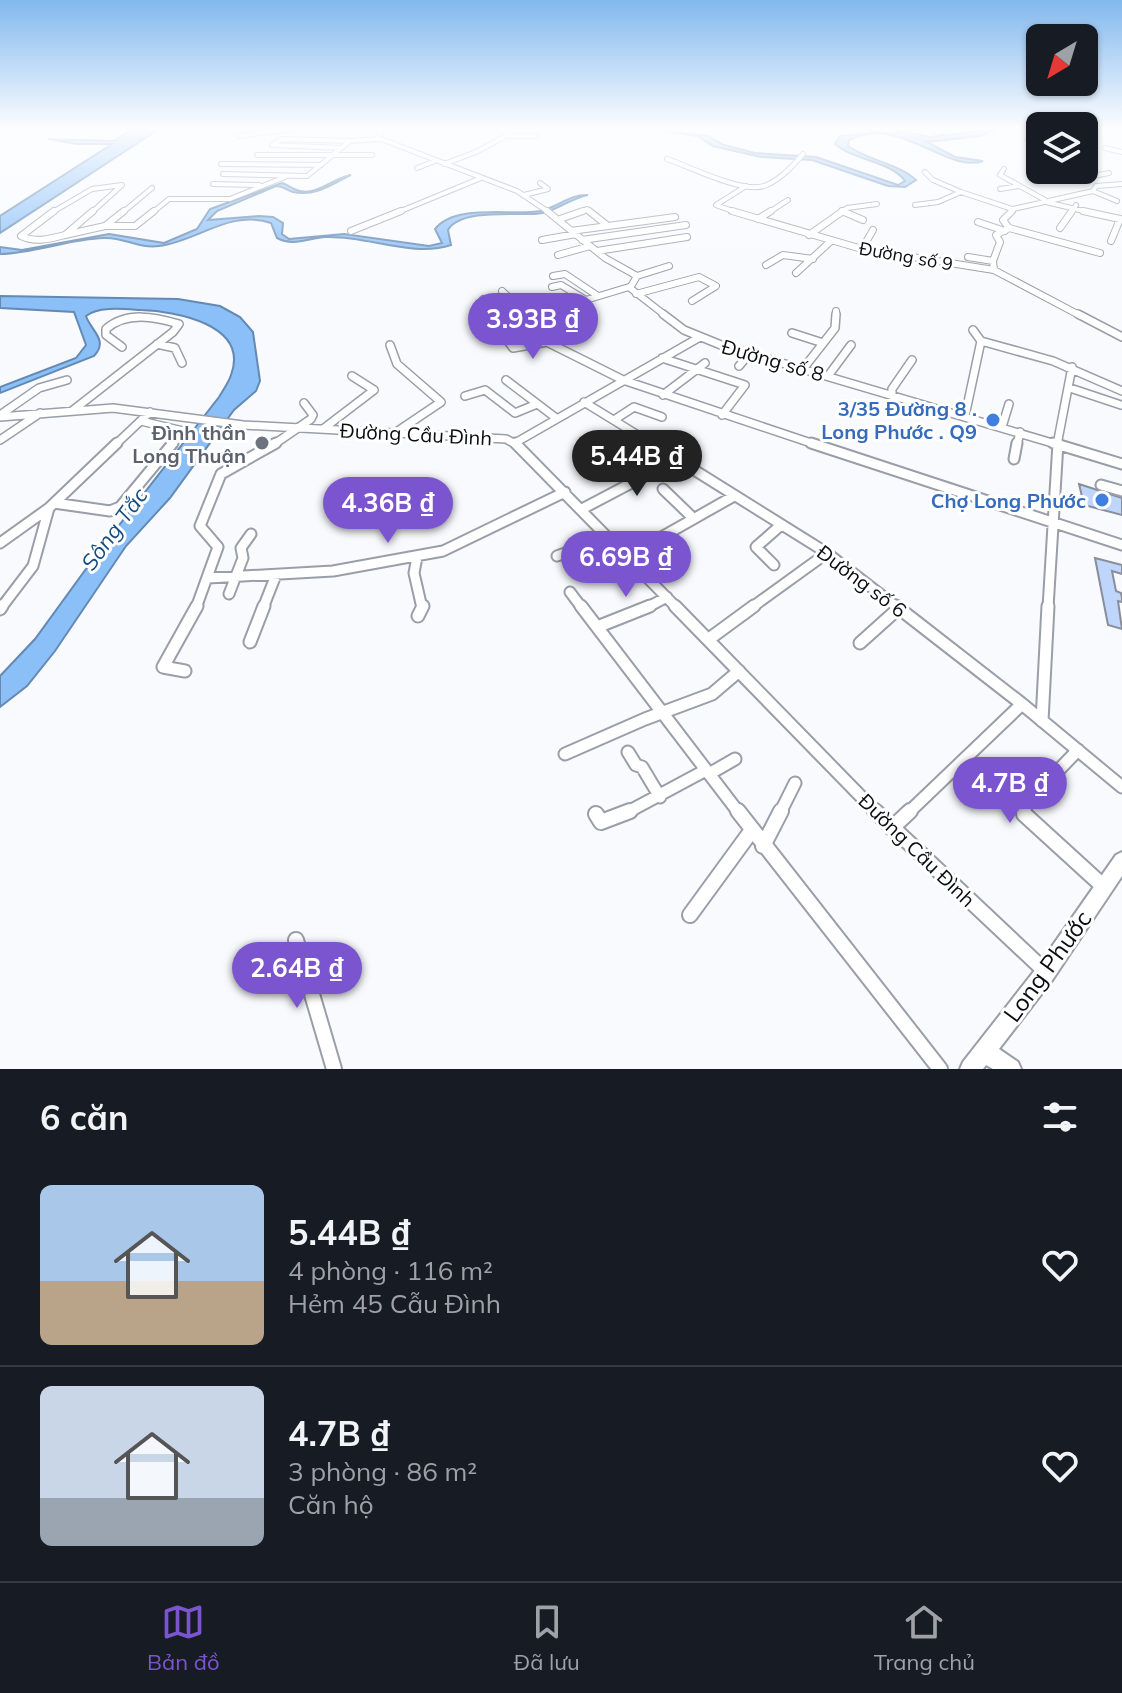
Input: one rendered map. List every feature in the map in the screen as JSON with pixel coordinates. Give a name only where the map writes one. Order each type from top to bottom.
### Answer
[{"type":"street","points":[[64,236],[123,186],[98,186],[80,191],[21,236],[29,240],[64,236],[105,226],[141,224],[169,199],[226,200],[280,179]]},
{"type":"street","points":[[351,231],[479,179]]},
{"type":"street","points":[[483,179],[524,195],[558,218],[590,246],[637,276]]},
{"type":"street","points":[[725,179],[746,186]]},
{"type":"street","name":"Đường số 9","points":[[773,179],[762,187],[746,186],[716,204],[862,249],[994,270],[1122,337]]},
{"type":"street","points":[[932,179],[1012,209],[1122,184]]},
{"type":"street","points":[[1007,179],[1046,200],[1122,220],[1111,241]]},
{"type":"street","points":[[1099,179],[1110,185]]},
{"type":"street","points":[[524,195],[548,189],[540,183]]},
{"type":"street","points":[[213,184],[263,185]]},
{"type":"street","points":[[1088,184],[1117,201]]},
{"type":"street","points":[[1000,189],[1019,186]]},
{"type":"street","points":[[105,226],[152,188]]},
{"type":"street","points":[[915,205],[938,202],[961,192]]},
{"type":"street","points":[[758,219],[788,200]]},
{"type":"street","points":[[809,235],[842,211],[877,204]]},
{"type":"street","points":[[558,218],[587,209],[608,226]]},
{"type":"street","points":[[1007,230],[1003,220],[1012,209]]},
{"type":"street","points":[[1060,228],[1076,209]]},
{"type":"street","points":[[842,211],[863,220]]},
{"type":"street","points":[[542,240],[573,232],[675,217]]},
{"type":"street","points":[[978,222],[1100,253]]},
{"type":"street","points":[[582,240],[686,225]]},
{"type":"street","points":[[862,249],[873,230]]},
{"type":"street","points":[[994,270],[993,261],[1000,242],[996,235],[1007,230]]},
{"type":"street","points":[[597,251],[687,237]]},
{"type":"street","points":[[796,273],[831,241]]},
{"type":"street","points":[[558,255],[590,246]]},
{"type":"street","points":[[766,265],[783,255],[813,259]]},
{"type":"street","points":[[968,257],[993,261]]},
{"type":"street","points":[[552,287],[561,285],[583,300],[629,287],[637,276],[669,266]]},
{"type":"street","points":[[553,276],[565,274],[598,296]]},
{"type":"street","points":[[636,294],[699,277],[716,286],[692,301]]},
{"type":"street","name":"Đường số 8","points":[[629,287],[684,330],[700,337],[1122,464]]},
{"type":"street","points":[[493,309],[514,302],[502,291]]},
{"type":"street","points":[[483,299],[498,315],[496,325],[509,345],[519,349],[592,325]]},
{"type":"street","points":[[803,369],[835,328],[836,311]]},
{"type":"street","points":[[72,411],[179,324],[157,319],[115,321],[106,329],[106,335],[122,347]]},
{"type":"street","points":[[973,330],[981,341],[1012,347],[1072,367],[1122,391]]},
{"type":"street","points":[[792,333],[823,343]]},
{"type":"street","points":[[515,443],[700,337]]},
{"type":"street","points":[[965,416],[981,341]]},
{"type":"street","points":[[547,342],[623,380],[663,395],[1122,545]]},
{"type":"street","points":[[157,344],[175,348],[182,363]]},
{"type":"street","points":[[390,345],[397,364],[441,402],[395,433]]},
{"type":"street","points":[[828,376],[851,345]]},
{"type":"street","points":[[739,366],[750,353]]},
{"type":"street","points":[[662,358],[745,385],[722,415]]},
{"type":"street","points":[[892,394],[892,389],[912,360]]},
{"type":"street","points":[[663,395],[705,363]]},
{"type":"street","points":[[1042,721],[1057,443],[1072,367]]},
{"type":"street","points":[[323,429],[372,393],[373,388],[352,376]]},
{"type":"street","points":[[0,416],[39,388],[67,380]]},
{"type":"street","points":[[506,380],[556,418]]},
{"type":"street","points":[[1070,388],[1121,405]]},
{"type":"street","points":[[465,396],[485,390],[515,413],[537,404]]},
{"type":"street","name":"Đường số 6","points":[[584,402],[827,553],[1022,704],[1122,787]]},
{"type":"street","points":[[185,671],[163,667],[198,606],[218,547],[200,526],[220,477],[313,417],[304,403]]},
{"type":"street","points":[[1002,427],[1009,404]]},
{"type":"street","points":[[614,420],[634,407],[662,417]]},
{"type":"street","name":"Đường Cầu Đình","points":[[0,416],[106,408],[243,425],[506,439],[515,443],[892,828],[1046,972]]},
{"type":"street","points":[[0,543],[52,505],[150,412]]},
{"type":"street","points":[[0,440],[40,413]]},
{"type":"street","points":[[52,505],[110,511],[120,507],[183,431],[141,421]]},
{"type":"street","points":[[1014,459],[1020,432]]},
{"type":"street","points":[[582,509],[677,459]]},
{"type":"street","points":[[1101,485],[1122,491]]},
{"type":"street","points":[[663,489],[693,518]]},
{"type":"street","points":[[208,578],[342,570],[443,551],[565,492]]},
{"type":"street","points":[[628,556],[734,496]]},
{"type":"street","points":[[0,609],[33,566],[52,505]]},
{"type":"street","points":[[774,565],[756,547],[781,525]]},
{"type":"street","points":[[229,594],[243,558],[241,548],[251,534]]},
{"type":"street","points":[[557,556],[580,546],[596,547],[611,540]]},
{"type":"street","points":[[709,639],[827,553]]},
{"type":"street","points":[[417,557],[414,573],[423,607],[418,616]]},
{"type":"street","points":[[250,642],[276,575]]},
{"type":"street","points":[[570,592],[763,846],[940,1069]]},
{"type":"street","points":[[597,627],[637,613],[667,597]]},
{"type":"street","points":[[860,643],[899,608]]},
{"type":"street","points":[[565,754],[662,712],[708,697],[725,687],[739,671]]},
{"type":"street","points":[[892,828],[1022,704]]},
{"type":"street","points":[[1078,750],[1025,805],[1024,814],[1104,887]]},
{"type":"street","points":[[628,752],[646,773],[660,797]]},
{"type":"street","points":[[596,814],[601,822],[606,822],[735,759]]},
{"type":"street","points":[[763,846],[795,783]]},
{"type":"street","points":[[690,915],[752,830]]},
{"type":"street","name":"Long Phước","points":[[970,1069],[1046,972],[1122,861]]},
{"type":"street","points":[[296,940],[334,1069]]},
{"type":"street","points":[[984,1051],[1011,1069]]},
{"type":"water","points":[[58,179],[83,179],[0,233],[0,216]]},
{"type":"water","points":[[343,179],[310,193],[293,192],[276,186],[217,211],[208,220],[273,217],[283,223],[282,234],[289,239],[344,234],[429,246],[442,243],[435,229],[456,216],[484,212],[540,211],[588,195],[542,213],[488,214],[464,219],[448,230],[451,245],[436,248],[405,248],[342,237],[289,242],[277,238],[271,223],[242,220],[159,246],[104,238],[0,254],[0,247],[22,250],[109,234],[164,243],[197,229],[210,209],[282,183],[302,191],[316,190]]},
{"type":"water","points":[[867,179],[880,179],[898,185],[905,181],[903,179],[916,180],[905,187],[888,186]]},
{"type":"water","points":[[0,296],[178,299],[220,306],[240,317],[253,332],[260,381],[256,391],[234,410],[170,498],[126,546],[55,651],[27,686],[0,707],[0,676],[35,639],[219,397],[230,378],[234,358],[230,343],[220,332],[206,324],[172,313],[105,309],[86,316],[100,345],[94,356],[0,393],[0,387],[76,358],[86,345],[74,312],[0,308]]},
{"type":"building","name":"Chợ Long Phước","points":[[1079,484],[1122,498],[1122,515],[1084,505]]},
{"type":"building","points":[[1095,558],[1122,565],[1122,574],[1112,571],[1116,591],[1121,593],[1122,598],[1122,602],[1118,601],[1122,629],[1108,625]]},
{"type":"place","name":"3/35 Đường 8 . Long Phước . Q9","points":[[993,420]]},
{"type":"place","name":"Đình thần Long Thuận","points":[[262,443]]},
{"type":"place","name":"Chợ Long Phước","points":[[1102,500]]},
{"type":"water label","name":"Sông Tắc","points":[[114,529]]}]
